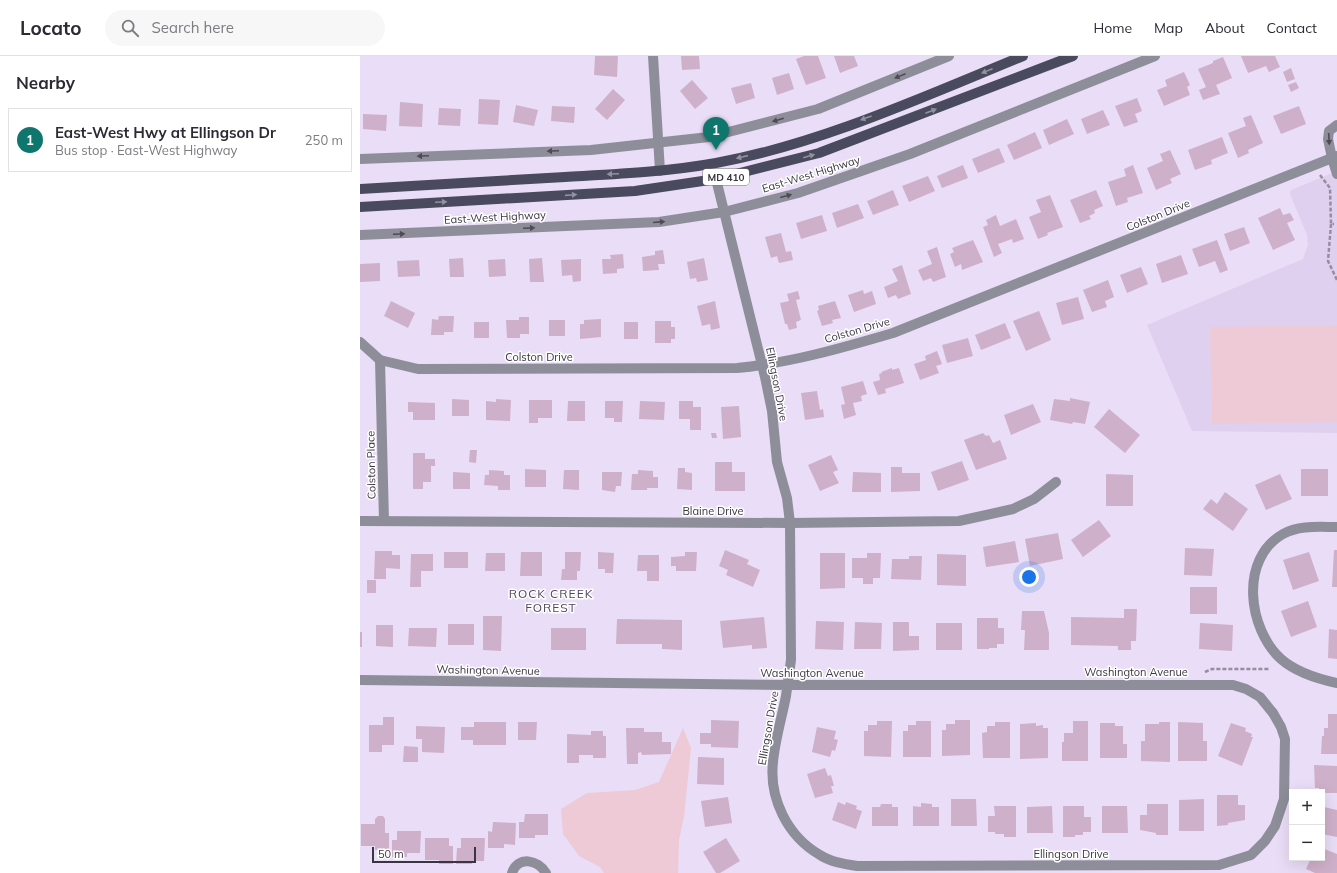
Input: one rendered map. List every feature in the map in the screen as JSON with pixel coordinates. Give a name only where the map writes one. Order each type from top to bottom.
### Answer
[{"type":"main road","name":"MD 410","points":[[360,189],[660,171],[716,163],[801,141],[915,100],[1023,56]]},
{"type":"main road","name":"East-West Highway","points":[[360,207],[635,191],[716,179],[819,153],[1073,56]]},
{"type":"street","points":[[653,56],[660,171]]},
{"type":"street","points":[[360,159],[591,150],[709,138],[818,109],[949,56]]},
{"type":"street","name":"East-West Highway","points":[[360,235],[659,222],[724,212],[798,192],[910,154],[1155,56]]},
{"type":"street","points":[[1337,125],[1329,131],[1328,139],[1334,157],[1337,174]]},
{"type":"street","name":"Colston Drive","points":[[380,360],[418,368],[737,368],[762,366],[835,350],[893,333],[1334,157]]},
{"type":"street","name":"Ellingson Drive","points":[[716,179],[762,366],[772,411],[777,462],[787,498],[790,523],[791,660],[788,685],[773,762],[773,785],[776,802],[788,824],[807,846],[835,862],[858,866],[1219,865],[1251,855],[1265,841],[1275,826],[1284,799],[1285,739],[1273,714],[1260,697]]},
{"type":"street","points":[[360,342],[380,360]]},
{"type":"street","name":"Colston Place","points":[[380,360],[384,521]]},
{"type":"street","name":"Blaine Drive","points":[[360,521],[790,523],[959,521],[1013,509],[1034,500],[1056,482]]},
{"type":"street","points":[[1337,526],[1300,528],[1283,534],[1270,544],[1261,556],[1253,584],[1254,610],[1259,626],[1265,639],[1282,660],[1314,678],[1337,682]]},
{"type":"street","name":"Washington Avenue","points":[[360,680],[788,685],[1220,684],[1246,689],[1260,697]]},
{"type":"street","points":[[512,873],[519,864],[526,861],[535,862],[542,866],[546,873]]},
{"type":"path","points":[[1320,175],[1330,188],[1332,224],[1328,261],[1337,280]]},
{"type":"path","points":[[1205,672],[1212,669],[1269,669]]},
{"type":"shaded area","points":[[1337,171],[1337,433],[1192,431],[1147,325],[1303,259],[1308,245],[1307,235],[1290,194],[1291,190]]},
{"type":"shaded area","points":[[1337,325],[1337,422],[1212,424],[1210,327]]},
{"type":"shaded area","points":[[683,728],[691,748],[684,817],[679,840],[678,873],[604,873],[600,867],[579,856],[563,834],[561,809],[587,793],[635,790],[659,782]]},
{"type":"building","points":[[595,56],[618,56],[617,77],[594,75]]},
{"type":"building","points":[[681,56],[699,56],[700,69],[682,70]]},
{"type":"building","points":[[804,56],[818,56],[826,78],[806,85],[796,59]]},
{"type":"building","points":[[834,56],[854,56],[858,66],[840,73]]},
{"type":"building","points":[[1241,56],[1275,56],[1280,67],[1269,72],[1266,66],[1248,73]]},
{"type":"building","points":[[1223,57],[1232,78],[1216,85],[1220,94],[1203,100],[1199,90],[1206,87],[1198,69]]},
{"type":"building","points":[[1291,68],[1295,79],[1287,82],[1283,72]]},
{"type":"building","points":[[1184,72],[1190,85],[1187,87],[1190,95],[1164,106],[1157,90],[1167,86],[1165,80]]},
{"type":"building","points":[[789,73],[794,89],[777,95],[772,78]]},
{"type":"building","points":[[692,80],[708,98],[695,109],[680,91]]},
{"type":"building","points":[[1296,82],[1299,88],[1291,92],[1288,85]]},
{"type":"building","points":[[751,83],[755,98],[736,104],[731,88]]},
{"type":"building","points":[[613,89],[625,100],[607,120],[595,109]]},
{"type":"building","points":[[1137,98],[1142,111],[1135,114],[1138,122],[1124,127],[1115,106]]},
{"type":"building","points":[[479,99],[500,100],[498,125],[478,124]]},
{"type":"building","points":[[400,102],[423,104],[422,127],[399,126]]},
{"type":"building","points":[[516,105],[538,110],[534,126],[513,122]]},
{"type":"building","points":[[552,106],[575,107],[574,123],[551,121]]},
{"type":"building","points":[[1299,106],[1306,124],[1281,134],[1273,116]]},
{"type":"building","points":[[439,108],[461,109],[460,126],[438,125]]},
{"type":"building","points":[[1103,110],[1110,125],[1087,134],[1081,119]]},
{"type":"building","points":[[363,114],[387,115],[386,131],[363,129]]},
{"type":"building","points":[[1251,115],[1263,143],[1248,150],[1249,153],[1238,158],[1228,133],[1246,126],[1243,118]]},
{"type":"building","points":[[1067,119],[1074,134],[1049,145],[1043,130]]},
{"type":"building","points":[[1035,132],[1042,148],[1014,160],[1007,145]]},
{"type":"building","points":[[1222,137],[1228,153],[1211,160],[1212,164],[1195,170],[1188,150]]},
{"type":"building","points":[[999,148],[1005,162],[978,173],[972,159]]},
{"type":"building","points":[[1170,150],[1181,174],[1170,179],[1172,183],[1156,190],[1147,168],[1163,161],[1160,154]]},
{"type":"building","points":[[963,165],[968,178],[942,188],[937,176]]},
{"type":"building","points":[[1133,165],[1143,193],[1127,198],[1128,202],[1116,206],[1108,182],[1126,176],[1124,169]]},
{"type":"building","points":[[928,176],[935,191],[909,202],[902,186]]},
{"type":"building","points":[[893,190],[899,205],[873,215],[867,201]]},
{"type":"building","points":[[1096,190],[1103,206],[1094,210],[1095,213],[1089,216],[1091,219],[1080,223],[1070,200]]},
{"type":"building","points":[[1050,195],[1063,227],[1047,233],[1048,235],[1038,239],[1029,217],[1041,212],[1036,200]]},
{"type":"building","points":[[858,204],[864,218],[837,228],[832,213]]},
{"type":"building","points":[[1280,208],[1283,215],[1290,213],[1294,220],[1287,223],[1295,240],[1273,250],[1258,218]]},
{"type":"building","points":[[822,215],[827,231],[801,239],[796,223]]},
{"type":"building","points":[[996,215],[1000,226],[1016,219],[1024,239],[1013,243],[1012,239],[998,244],[1002,253],[994,257],[983,227],[988,225],[986,220]]},
{"type":"building","points":[[1244,227],[1250,243],[1230,251],[1224,234]]},
{"type":"building","points":[[781,233],[786,252],[791,251],[793,260],[779,263],[777,256],[771,258],[765,237]]},
{"type":"building","points":[[973,240],[983,262],[962,270],[961,264],[955,267],[950,254],[954,252],[952,248]]},
{"type":"building","points":[[1217,240],[1228,270],[1220,273],[1215,261],[1199,267],[1192,249]]},
{"type":"building","points":[[937,247],[946,277],[933,282],[931,278],[923,281],[918,270],[932,264],[927,251]]},
{"type":"building","points":[[663,250],[665,264],[658,264],[659,270],[643,271],[642,257],[655,255],[655,251]]},
{"type":"building","points":[[623,254],[624,268],[617,269],[617,273],[603,274],[602,259],[611,259],[610,255]]},
{"type":"building","points":[[1181,255],[1188,274],[1162,283],[1156,264]]},
{"type":"building","points":[[463,258],[464,277],[450,277],[449,259]]},
{"type":"building","points":[[542,258],[544,282],[530,282],[529,259]]},
{"type":"building","points":[[704,258],[708,280],[697,282],[696,278],[690,279],[687,262]]},
{"type":"building","points":[[505,259],[506,276],[489,277],[488,260]]},
{"type":"building","points":[[581,259],[581,281],[573,282],[572,275],[562,276],[561,260]]},
{"type":"building","points":[[419,260],[420,276],[398,277],[397,261]]},
{"type":"building","points":[[380,263],[380,281],[360,282],[360,264]]},
{"type":"building","points":[[902,265],[911,294],[898,299],[896,295],[888,298],[884,287],[898,281],[892,269]]},
{"type":"building","points":[[1141,267],[1148,284],[1127,293],[1120,275]]},
{"type":"building","points":[[1108,280],[1114,297],[1105,301],[1107,307],[1092,312],[1083,290]]},
{"type":"building","points":[[863,290],[864,294],[872,291],[876,304],[854,312],[848,295]]},
{"type":"building","points":[[798,291],[800,299],[796,300],[801,320],[796,322],[797,328],[789,330],[787,324],[785,324],[780,303],[789,301],[787,294]]},
{"type":"building","points":[[1078,297],[1084,319],[1062,325],[1056,303]]},
{"type":"building","points":[[391,301],[415,313],[408,328],[384,316]]},
{"type":"building","points":[[715,301],[720,328],[711,330],[710,324],[702,326],[697,306]]},
{"type":"building","points":[[835,301],[841,318],[832,320],[833,323],[822,326],[817,311],[819,310],[818,306]]},
{"type":"building","points":[[1039,311],[1051,340],[1026,351],[1013,321]]},
{"type":"building","points":[[439,316],[454,316],[453,332],[444,332],[444,335],[431,335],[432,319],[438,320]]},
{"type":"building","points":[[519,317],[529,317],[529,334],[520,334],[520,338],[507,338],[506,320],[519,320]]},
{"type":"building","points":[[601,319],[601,337],[580,339],[580,324],[584,324],[584,320]]},
{"type":"building","points":[[549,320],[565,320],[565,336],[549,336]]},
{"type":"building","points":[[655,321],[671,321],[671,327],[675,327],[675,339],[671,339],[671,343],[655,343]]},
{"type":"building","points":[[474,322],[489,322],[489,338],[474,338]]},
{"type":"building","points":[[624,322],[638,322],[638,339],[624,339]]},
{"type":"building","points":[[1005,323],[1011,338],[981,350],[975,335]]},
{"type":"building","points":[[968,338],[973,356],[947,363],[942,345]]},
{"type":"building","points":[[937,351],[942,364],[936,366],[939,373],[920,380],[914,364],[926,360],[925,356]]},
{"type":"building","points":[[892,368],[892,370],[899,368],[904,383],[885,389],[886,393],[878,395],[873,382],[880,380],[879,374],[882,373],[881,372]]},
{"type":"building","points":[[863,381],[867,394],[861,396],[862,401],[853,403],[856,415],[844,419],[841,405],[845,404],[841,387]]},
{"type":"building","points":[[817,391],[820,410],[823,409],[824,417],[805,420],[801,393]]},
{"type":"building","points":[[1070,398],[1090,402],[1085,424],[1073,422],[1072,424],[1050,420],[1054,399],[1070,401]]},
{"type":"building","points":[[452,399],[469,400],[469,416],[452,416]]},
{"type":"building","points":[[496,399],[511,400],[510,421],[486,420],[486,401],[496,402]]},
{"type":"building","points":[[529,400],[552,400],[552,418],[538,418],[538,423],[529,423]]},
{"type":"building","points":[[568,401],[585,401],[585,421],[567,421]]},
{"type":"building","points":[[605,401],[623,401],[622,422],[614,422],[614,418],[605,418]]},
{"type":"building","points":[[640,401],[665,402],[664,420],[639,419]]},
{"type":"building","points":[[679,401],[693,401],[693,407],[701,407],[701,430],[690,430],[690,419],[679,419]]},
{"type":"building","points":[[408,402],[435,403],[435,420],[413,420],[413,412],[408,412]]},
{"type":"building","points":[[1033,404],[1041,422],[1011,435],[1004,415]]},
{"type":"building","points":[[739,406],[741,437],[723,439],[721,407]]},
{"type":"building","points":[[1109,409],[1140,435],[1125,453],[1094,427]]},
{"type":"building","points":[[711,433],[716,433],[717,438],[712,438]]},
{"type":"building","points":[[983,433],[986,436],[989,435],[993,443],[1000,440],[1007,459],[976,470],[964,440]]},
{"type":"building","points":[[470,450],[477,450],[476,463],[469,462]]},
{"type":"building","points":[[413,453],[425,453],[425,459],[435,459],[435,466],[431,466],[431,482],[423,482],[423,489],[413,489]]},
{"type":"building","points":[[831,455],[838,470],[833,472],[839,483],[820,491],[808,465]]},
{"type":"building","points":[[962,461],[969,480],[938,491],[931,472]]},
{"type":"building","points":[[715,462],[732,462],[732,472],[745,472],[745,491],[715,491]]},
{"type":"building","points":[[891,467],[902,467],[902,473],[920,473],[920,491],[891,492]]},
{"type":"building","points":[[678,468],[685,468],[685,472],[692,473],[692,490],[677,489]]},
{"type":"building","points":[[525,469],[546,470],[546,487],[525,487]]},
{"type":"building","points":[[1301,469],[1328,469],[1328,496],[1301,496]]},
{"type":"building","points":[[489,470],[504,471],[504,475],[510,475],[510,490],[498,490],[498,486],[484,485],[485,475],[489,475]]},
{"type":"building","points":[[564,470],[579,470],[579,490],[563,489]]},
{"type":"building","points":[[638,470],[653,471],[653,477],[658,477],[658,488],[631,490],[632,474],[638,474]]},
{"type":"building","points":[[453,472],[470,473],[470,489],[453,489]]},
{"type":"building","points":[[602,472],[622,472],[621,486],[616,486],[615,492],[602,490]]},
{"type":"building","points":[[853,472],[881,473],[881,492],[852,492]]},
{"type":"building","points":[[1106,474],[1133,475],[1133,506],[1106,506]]},
{"type":"building","points":[[1280,474],[1292,499],[1266,510],[1255,485]]},
{"type":"building","points":[[1225,492],[1248,509],[1233,531],[1203,509],[1211,499],[1217,504]]},
{"type":"building","points":[[1099,520],[1111,536],[1083,557],[1071,540]]},
{"type":"building","points":[[1058,533],[1063,559],[1030,566],[1025,539]]},
{"type":"building","points":[[1015,541],[1019,562],[986,567],[983,547]]},
{"type":"building","points":[[1185,548],[1214,549],[1212,576],[1184,575]]},
{"type":"building","points":[[725,550],[749,560],[747,564],[760,570],[753,587],[726,575],[728,570],[719,566]]},
{"type":"building","points":[[1334,550],[1337,550],[1337,587],[1332,587]]},
{"type":"building","points":[[375,551],[392,551],[392,555],[400,555],[400,569],[386,568],[386,579],[374,579]]},
{"type":"building","points":[[444,552],[468,552],[468,568],[444,568]]},
{"type":"building","points":[[521,552],[542,552],[542,576],[520,576]]},
{"type":"building","points":[[565,552],[581,552],[580,571],[577,571],[577,580],[561,580],[562,569],[565,569]]},
{"type":"building","points":[[598,552],[614,553],[613,573],[605,573],[605,569],[598,569]]},
{"type":"building","points":[[685,552],[697,552],[696,571],[676,571],[676,566],[671,566],[671,557],[685,556]]},
{"type":"building","points":[[1309,552],[1319,581],[1293,590],[1283,560]]},
{"type":"building","points":[[486,553],[505,553],[505,571],[485,571]]},
{"type":"building","points":[[820,553],[845,553],[845,588],[820,589]]},
{"type":"building","points":[[867,553],[881,553],[880,578],[873,578],[873,584],[863,584],[863,578],[852,578],[852,558],[867,558]]},
{"type":"building","points":[[411,554],[433,554],[433,571],[421,571],[421,587],[410,587]]},
{"type":"building","points":[[937,554],[966,555],[966,586],[937,585]]},
{"type":"building","points":[[638,555],[659,555],[659,581],[647,581],[647,571],[637,571]]},
{"type":"building","points":[[909,556],[922,556],[921,580],[891,579],[892,559],[909,559]]},
{"type":"building","points":[[367,580],[376,580],[376,593],[367,593]]},
{"type":"building","points":[[1190,587],[1217,587],[1217,614],[1190,614]]},
{"type":"building","points":[[1308,601],[1317,627],[1291,637],[1281,611]]},
{"type":"building","points":[[1124,609],[1137,609],[1136,641],[1131,641],[1131,650],[1118,650],[1118,646],[1071,645],[1071,617],[1124,618]]},
{"type":"building","points":[[1022,611],[1044,611],[1049,633],[1049,650],[1024,650],[1025,630],[1021,630]]},
{"type":"building","points":[[483,616],[502,616],[501,651],[483,650]]},
{"type":"building","points":[[764,617],[767,648],[752,649],[752,645],[723,648],[720,621]]},
{"type":"building","points":[[977,618],[998,618],[998,628],[1004,628],[1004,644],[997,644],[997,648],[977,649]]},
{"type":"building","points":[[617,619],[682,620],[682,650],[662,649],[662,644],[616,644]]},
{"type":"building","points":[[816,621],[844,622],[843,650],[815,649]]},
{"type":"building","points":[[855,622],[882,623],[881,649],[854,649]]},
{"type":"building","points":[[893,622],[909,622],[909,636],[919,636],[919,650],[893,651]]},
{"type":"building","points":[[936,623],[962,623],[962,650],[936,650]]},
{"type":"building","points":[[1200,623],[1233,625],[1232,651],[1199,649]]},
{"type":"building","points":[[448,624],[474,624],[474,645],[448,645]]},
{"type":"building","points":[[376,625],[393,625],[393,647],[376,646]]},
{"type":"building","points":[[409,628],[437,628],[436,647],[408,646]]},
{"type":"building","points":[[551,628],[586,628],[586,650],[551,650]]},
{"type":"building","points":[[1329,629],[1337,630],[1337,659],[1328,658]]},
{"type":"building","points":[[360,632],[362,632],[362,647],[360,647]]},
{"type":"building","points":[[1328,714],[1337,714],[1337,754],[1321,754],[1324,728],[1328,728]]},
{"type":"building","points":[[383,717],[394,717],[394,745],[382,745],[382,752],[369,752],[369,725],[383,725]]},
{"type":"building","points":[[711,720],[739,721],[738,748],[711,747],[711,744],[700,744],[700,733],[711,733]]},
{"type":"building","points":[[955,720],[970,720],[970,755],[942,756],[942,730],[946,730],[946,724],[955,724]]},
{"type":"building","points":[[877,721],[892,721],[891,757],[864,756],[864,731],[868,731],[868,725],[877,725]]},
{"type":"building","points":[[916,721],[931,721],[931,757],[903,757],[903,731],[908,731],[908,725],[916,725]]},
{"type":"building","points":[[1073,721],[1088,721],[1088,761],[1062,761],[1062,742],[1064,742],[1064,733],[1073,733]]},
{"type":"building","points":[[474,722],[506,722],[506,745],[473,745],[473,740],[461,740],[461,727],[474,727]]},
{"type":"building","points":[[518,722],[537,722],[536,740],[518,740]]},
{"type":"building","points":[[995,722],[1010,722],[1010,758],[983,758],[982,733],[987,732],[987,726],[995,726]]},
{"type":"building","points":[[1159,722],[1170,722],[1170,762],[1141,761],[1141,741],[1145,741],[1145,724],[1159,724]]},
{"type":"building","points":[[1178,722],[1203,723],[1203,741],[1207,741],[1207,761],[1178,761]]},
{"type":"building","points":[[1036,723],[1036,726],[1043,725],[1043,728],[1048,728],[1048,758],[1020,759],[1020,724]]},
{"type":"building","points":[[1100,723],[1115,723],[1115,726],[1123,726],[1123,744],[1127,744],[1127,758],[1100,758]]},
{"type":"building","points":[[1231,723],[1246,728],[1245,731],[1252,734],[1251,737],[1253,737],[1242,766],[1218,756]]},
{"type":"building","points":[[416,726],[445,727],[444,753],[422,752],[422,739],[416,739]]},
{"type":"building","points":[[817,727],[836,731],[834,739],[838,740],[835,751],[832,750],[830,757],[812,752]]},
{"type":"building","points":[[626,728],[644,728],[644,732],[662,732],[662,742],[671,742],[671,754],[642,755],[641,752],[638,753],[638,764],[627,764]]},
{"type":"building","points":[[591,731],[603,731],[603,736],[606,736],[606,758],[593,758],[593,755],[579,755],[579,763],[567,763],[567,734],[591,735]]},
{"type":"building","points":[[404,746],[418,747],[418,762],[403,762]]},
{"type":"building","points":[[698,757],[724,758],[724,785],[697,784]]},
{"type":"building","points":[[1314,765],[1337,766],[1337,793],[1325,793],[1325,789],[1315,788]]},
{"type":"building","points":[[825,768],[828,776],[831,775],[834,786],[831,786],[833,793],[815,798],[807,774]]},
{"type":"building","points":[[1217,795],[1238,795],[1238,805],[1245,805],[1245,820],[1228,823],[1228,825],[1217,826]]},
{"type":"building","points":[[728,797],[732,823],[705,827],[701,801]]},
{"type":"building","points":[[951,799],[976,799],[977,826],[951,826]]},
{"type":"building","points":[[1204,799],[1204,831],[1179,831],[1179,800]]},
{"type":"building","points":[[838,802],[845,805],[846,802],[857,806],[856,809],[862,811],[856,829],[832,820]]},
{"type":"building","points":[[921,803],[932,804],[932,807],[939,807],[939,826],[913,826],[913,806],[921,807]]},
{"type":"building","points":[[881,804],[892,804],[892,807],[898,807],[898,826],[872,826],[872,807],[880,807]]},
{"type":"building","points":[[1147,804],[1168,804],[1168,835],[1156,835],[1156,833],[1140,830],[1140,815],[1147,815]]},
{"type":"building","points":[[994,806],[1016,806],[1016,837],[1004,837],[1004,834],[988,832],[988,816],[995,816]]},
{"type":"building","points":[[1052,806],[1053,833],[1027,833],[1027,807]]},
{"type":"building","points":[[1063,806],[1084,806],[1084,817],[1091,817],[1091,832],[1083,832],[1083,835],[1075,835],[1075,837],[1063,837]]},
{"type":"building","points":[[1102,806],[1127,806],[1128,833],[1102,833]]},
{"type":"building","points":[[1325,807],[1337,810],[1337,837],[1325,835]]},
{"type":"building","points":[[525,814],[548,814],[548,835],[535,835],[535,838],[519,838],[519,822],[524,822]]},
{"type":"building","points":[[378,816],[383,816],[385,819],[385,833],[389,833],[389,850],[375,850],[375,846],[361,846],[361,824],[375,824],[375,819]]},
{"type":"building","points":[[493,822],[516,823],[515,845],[504,844],[504,848],[488,848],[488,831],[492,832]]},
{"type":"building","points":[[397,831],[421,831],[420,853],[407,853],[407,857],[392,857],[392,840],[397,840]]},
{"type":"building","points":[[425,838],[449,838],[449,846],[453,846],[453,864],[439,864],[439,860],[425,860]]},
{"type":"building","points":[[461,838],[485,838],[484,861],[472,861],[472,864],[456,864],[457,848],[461,848]]},
{"type":"building","points":[[726,838],[740,861],[720,873],[716,873],[703,852]]},
{"type":"building","points":[[1325,849],[1337,854],[1337,873],[1315,873],[1306,869],[1310,861],[1325,861]]},
{"type":"place","name":"East-West Hwy at Ellingson Dr","points":[[716,150]]},
{"type":"district","name":"ROCK CREEK FOREST","points":[[551,600]]}]
